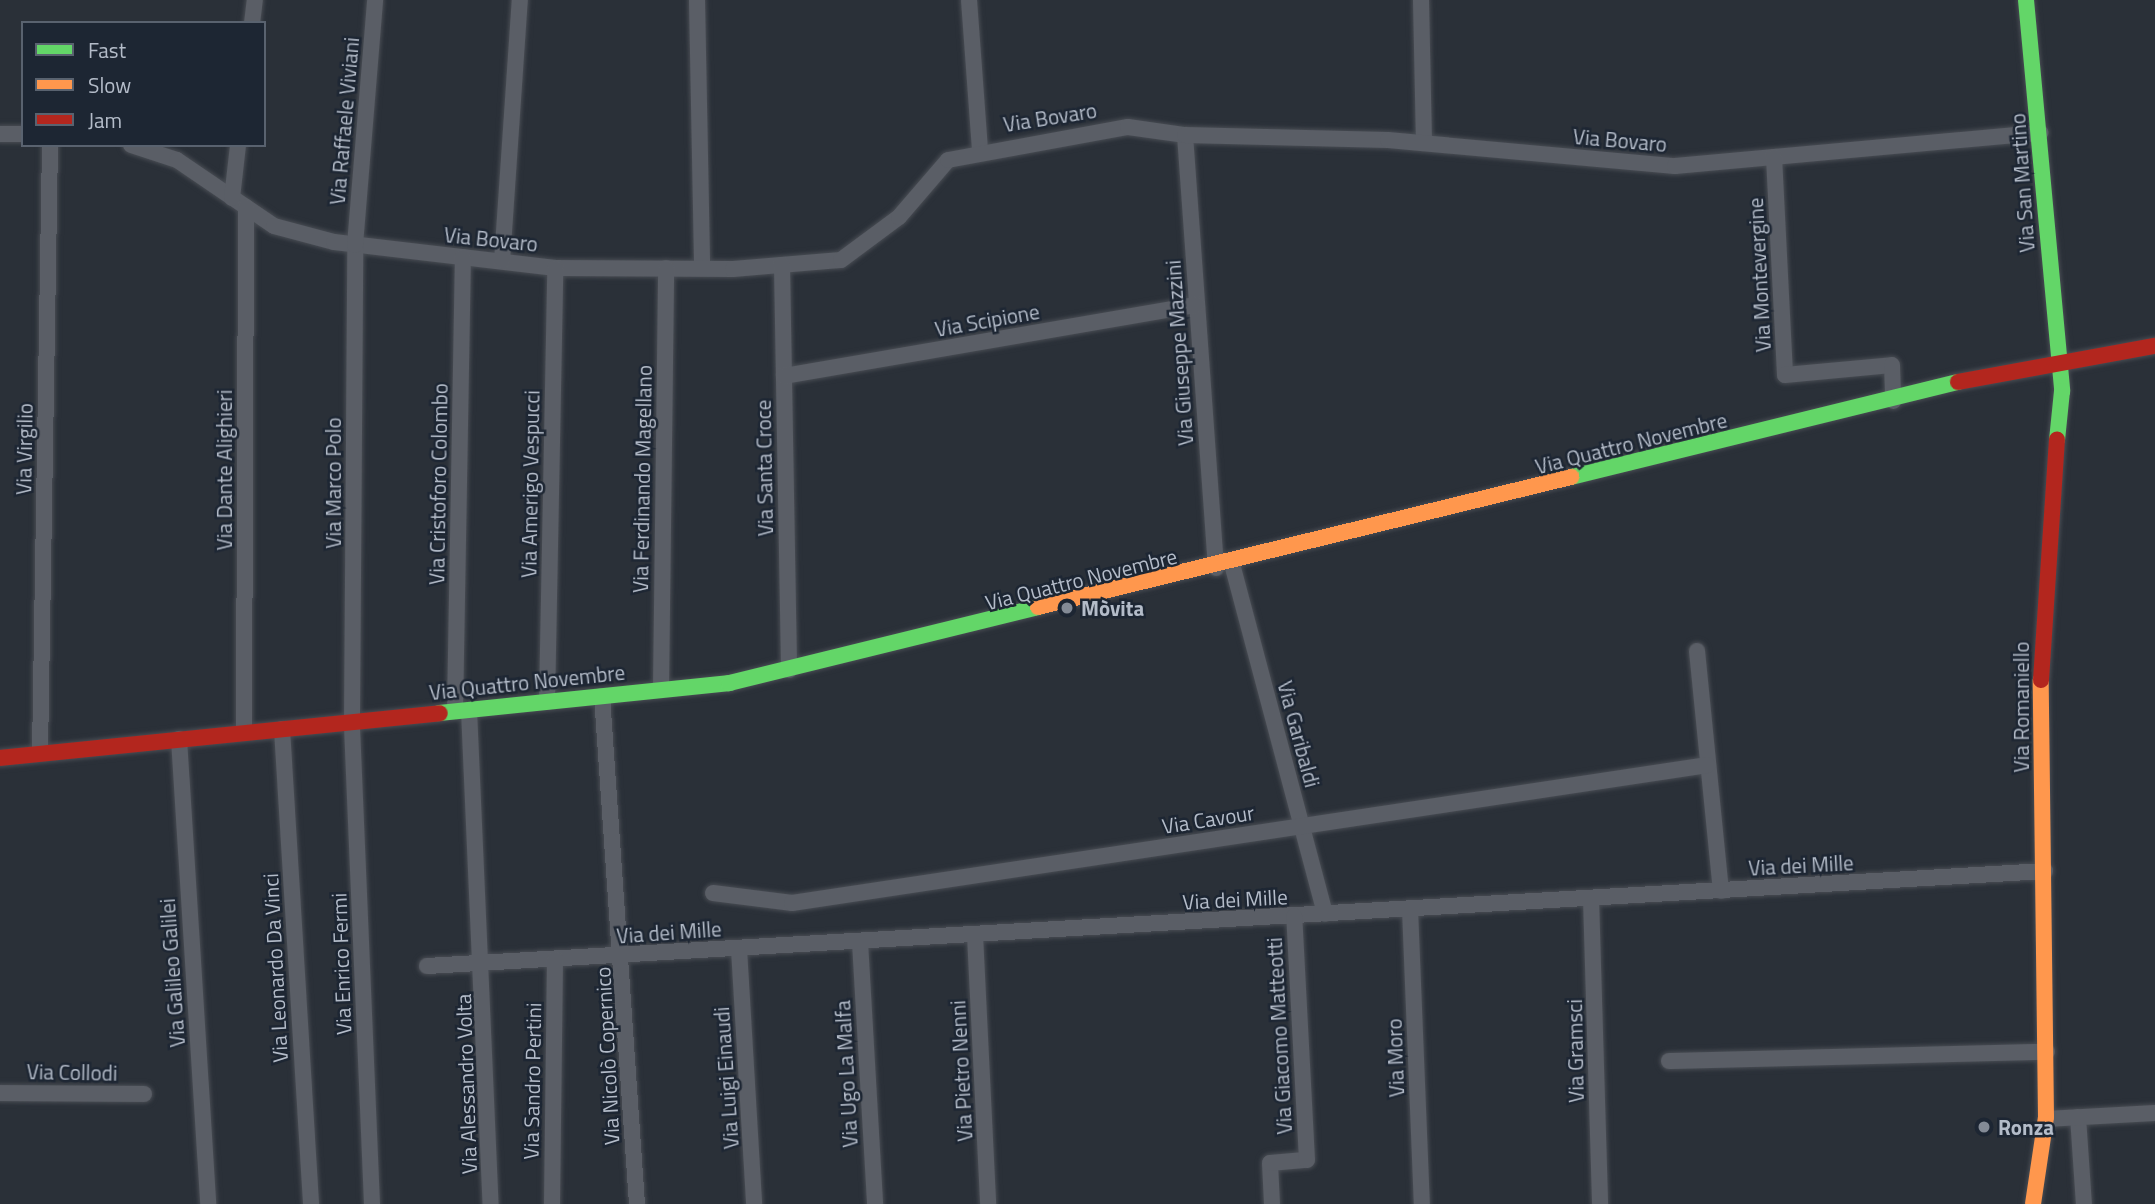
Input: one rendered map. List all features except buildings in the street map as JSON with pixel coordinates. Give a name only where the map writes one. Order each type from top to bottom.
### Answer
[{"type":"street","points":[[252,21],[255,0]]},
{"type":"street","name":"Via Raffaele Viviani","points":[[355,245],[375,0]]},
{"type":"street","points":[[502,261],[520,0]]},
{"type":"street","points":[[697,0],[702,268]]},
{"type":"street","points":[[969,0],[980,151]]},
{"type":"street","points":[[1421,0],[1424,143]]},
{"type":"street","name":"Via San Martino","points":[[2026,0],[2041,133],[2058,363]]},
{"type":"street","name":"Via Bovaro","points":[[137,147],[177,160],[274,226],[355,245],[555,268],[702,268],[841,260],[899,217],[948,160],[980,151],[1129,127],[1185,135],[1424,143],[1675,166],[2041,133]]},
{"type":"street","points":[[0,134],[21,134]]},
{"type":"street","name":"Via Giuseppe Mazzini","points":[[1185,135],[1197,305],[1224,566]]},
{"type":"street","name":"Via Virgilio","points":[[40,754],[50,147]]},
{"type":"street","name":"Via Dante Alighieri","points":[[239,147],[244,732]]},
{"type":"street","name":"Via Montevergine","points":[[1774,157],[1786,375],[1892,365],[1893,401]]},
{"type":"street","name":"Via Marco Polo","points":[[352,721],[355,245]]},
{"type":"street","name":"Via Cristoforo Colombo","points":[[463,257],[462,710],[483,963]]},
{"type":"street","name":"Via Santa Croce","points":[[782,265],[789,670]]},
{"type":"street","name":"Via Amerigo Vespucci","points":[[547,702],[555,268]]},
{"type":"street","name":"Via Ferdinando Magellano","points":[[661,690],[666,268]]},
{"type":"street","name":"Via Scipione","points":[[784,376],[1197,305]]},
{"type":"street","name":"Via Quattro Novembre","points":[[0,758],[661,690],[789,670],[1893,401],[2058,363],[2155,346]]},
{"type":"street","name":"Via Romaniello","points":[[2033,1204],[2046,1119],[2045,871],[2040,716],[2046,542],[2062,435],[2058,363]]},
{"type":"street","name":"Via Garibaldi","points":[[1224,566],[1325,914]]},
{"type":"street","points":[[1696,651],[1721,891]]},
{"type":"street","name":"Via Nicolò Copernico","points":[[602,696],[622,957],[636,1204]]},
{"type":"street","name":"Via Enrico Fermi","points":[[352,721],[372,1204]]},
{"type":"street","name":"Via Leonardo Da Vinci","points":[[282,729],[310,1204]]},
{"type":"street","name":"Via Galileo Galilei","points":[[178,739],[208,1204]]},
{"type":"street","name":"Via Cavour","points":[[713,893],[792,903],[1708,765]]},
{"type":"street","name":"Via dei Mille","points":[[427,966],[622,957],[2045,871]]},
{"type":"street","name":"Via Gramsci","points":[[1591,898],[1600,1204]]},
{"type":"street","name":"Via Moro","points":[[1409,909],[1422,1204]]},
{"type":"street","name":"Via Giacomo Matteotti","points":[[1272,1204],[1270,1163],[1307,1160],[1294,916]]},
{"type":"street","name":"Via Pietro Nenni","points":[[975,935],[988,1204]]},
{"type":"street","name":"Via Ugo La Malfa","points":[[860,942],[874,1204]]},
{"type":"street","name":"Via Luigi Einaudi","points":[[739,949],[754,1204]]},
{"type":"street","name":"Via Sandro Pertini","points":[[552,1204],[555,959]]},
{"type":"street","name":"Via Alessandro Volta","points":[[483,963],[491,1204]]},
{"type":"street","points":[[1669,1061],[2047,1052]]},
{"type":"street","name":"Via Collodi","points":[[0,1093],[144,1094]]},
{"type":"street","points":[[2046,1119],[2155,1113]]},
{"type":"street","points":[[2078,1117],[2084,1204]]},
{"type":"traffic: fast","points":[[2026,0],[2062,391],[2057,440]]},
{"type":"traffic: fast","points":[[1571,477],[1958,382]]},
{"type":"traffic: fast","points":[[440,713],[729,683],[1038,607]]},
{"type":"traffic: slow","points":[[1038,607],[1571,477]]},
{"type":"traffic: slow","points":[[2033,1204],[2046,1117],[2041,680]]},
{"type":"traffic: jam","points":[[1958,382],[2155,346]]},
{"type":"traffic: jam","points":[[2041,680],[2057,440]]},
{"type":"traffic: jam","points":[[0,758],[440,713]]},
{"type":"place","name":"Mòvita","points":[[1067,608]]},
{"type":"place","name":"Ronza","points":[[1984,1127]]}]
